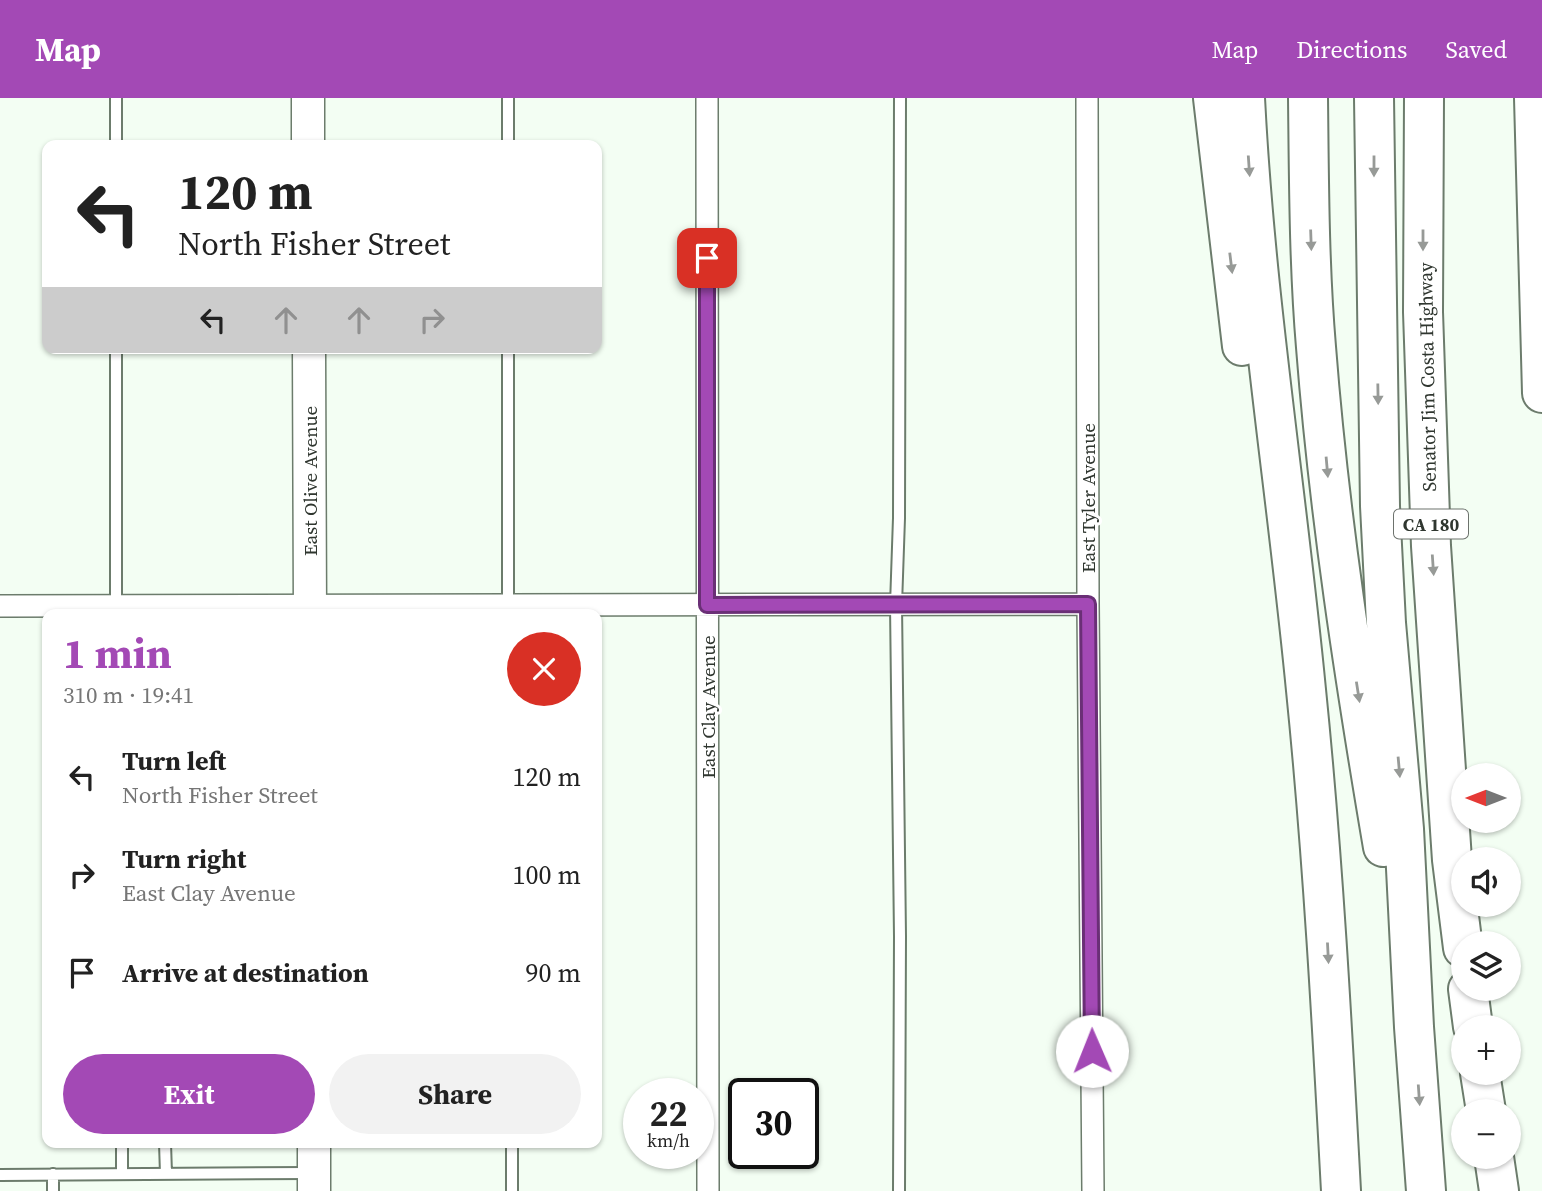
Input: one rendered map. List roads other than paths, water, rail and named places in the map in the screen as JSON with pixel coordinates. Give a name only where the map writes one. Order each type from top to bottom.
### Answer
[{"type":"highway","points":[[1213,98],[1235,297],[1268,542],[1326,913]]},
{"type":"highway","points":[[1245,98],[1252,201],[1306,690],[1326,913],[1341,1191]]},
{"type":"highway","points":[[1308,98],[1316,345],[1329,484],[1354,669],[1414,1027]]},
{"type":"highway","points":[[1374,98],[1380,506],[1386,622],[1404,829],[1426,1191]]},
{"type":"highway","name":"Senator Jim Costa Highway","points":[[1424,98],[1423,312],[1431,546],[1452,860],[1461,931]]},
{"type":"highway","points":[[1534,98],[1542,393]]},
{"type":"highway","points":[[1496,1169],[1499,1191]]},
{"type":"main road","points":[[308,98],[308,140]]},
{"type":"main road","name":"East Olive Avenue","points":[[309,354],[310,609]]},
{"type":"street","name":"East Clay Avenue","points":[[707,98],[708,1191]]},
{"type":"street","name":"East Tyler Avenue","points":[[1087,98],[1093,1191]]},
{"type":"street","points":[[410,609],[1088,604]]},
{"type":"street","points":[[0,606],[87,609]]},
{"type":"lane","points":[[116,98],[116,140]]},
{"type":"lane","points":[[508,98],[508,140]]},
{"type":"lane","points":[[898,1191],[900,936],[896,605],[899,518],[900,98]]},
{"type":"lane","points":[[116,354],[116,609]]},
{"type":"lane","points":[[508,354],[511,608]]},
{"type":"lane","points":[[122,1148],[122,1174]]},
{"type":"lane","points":[[166,1148],[166,1174]]},
{"type":"lane","points":[[512,1148],[512,1191]]},
{"type":"lane","points":[[0,1175],[166,1174],[314,1169]]},
{"type":"lane","points":[[53,1174],[53,1191]]}]
